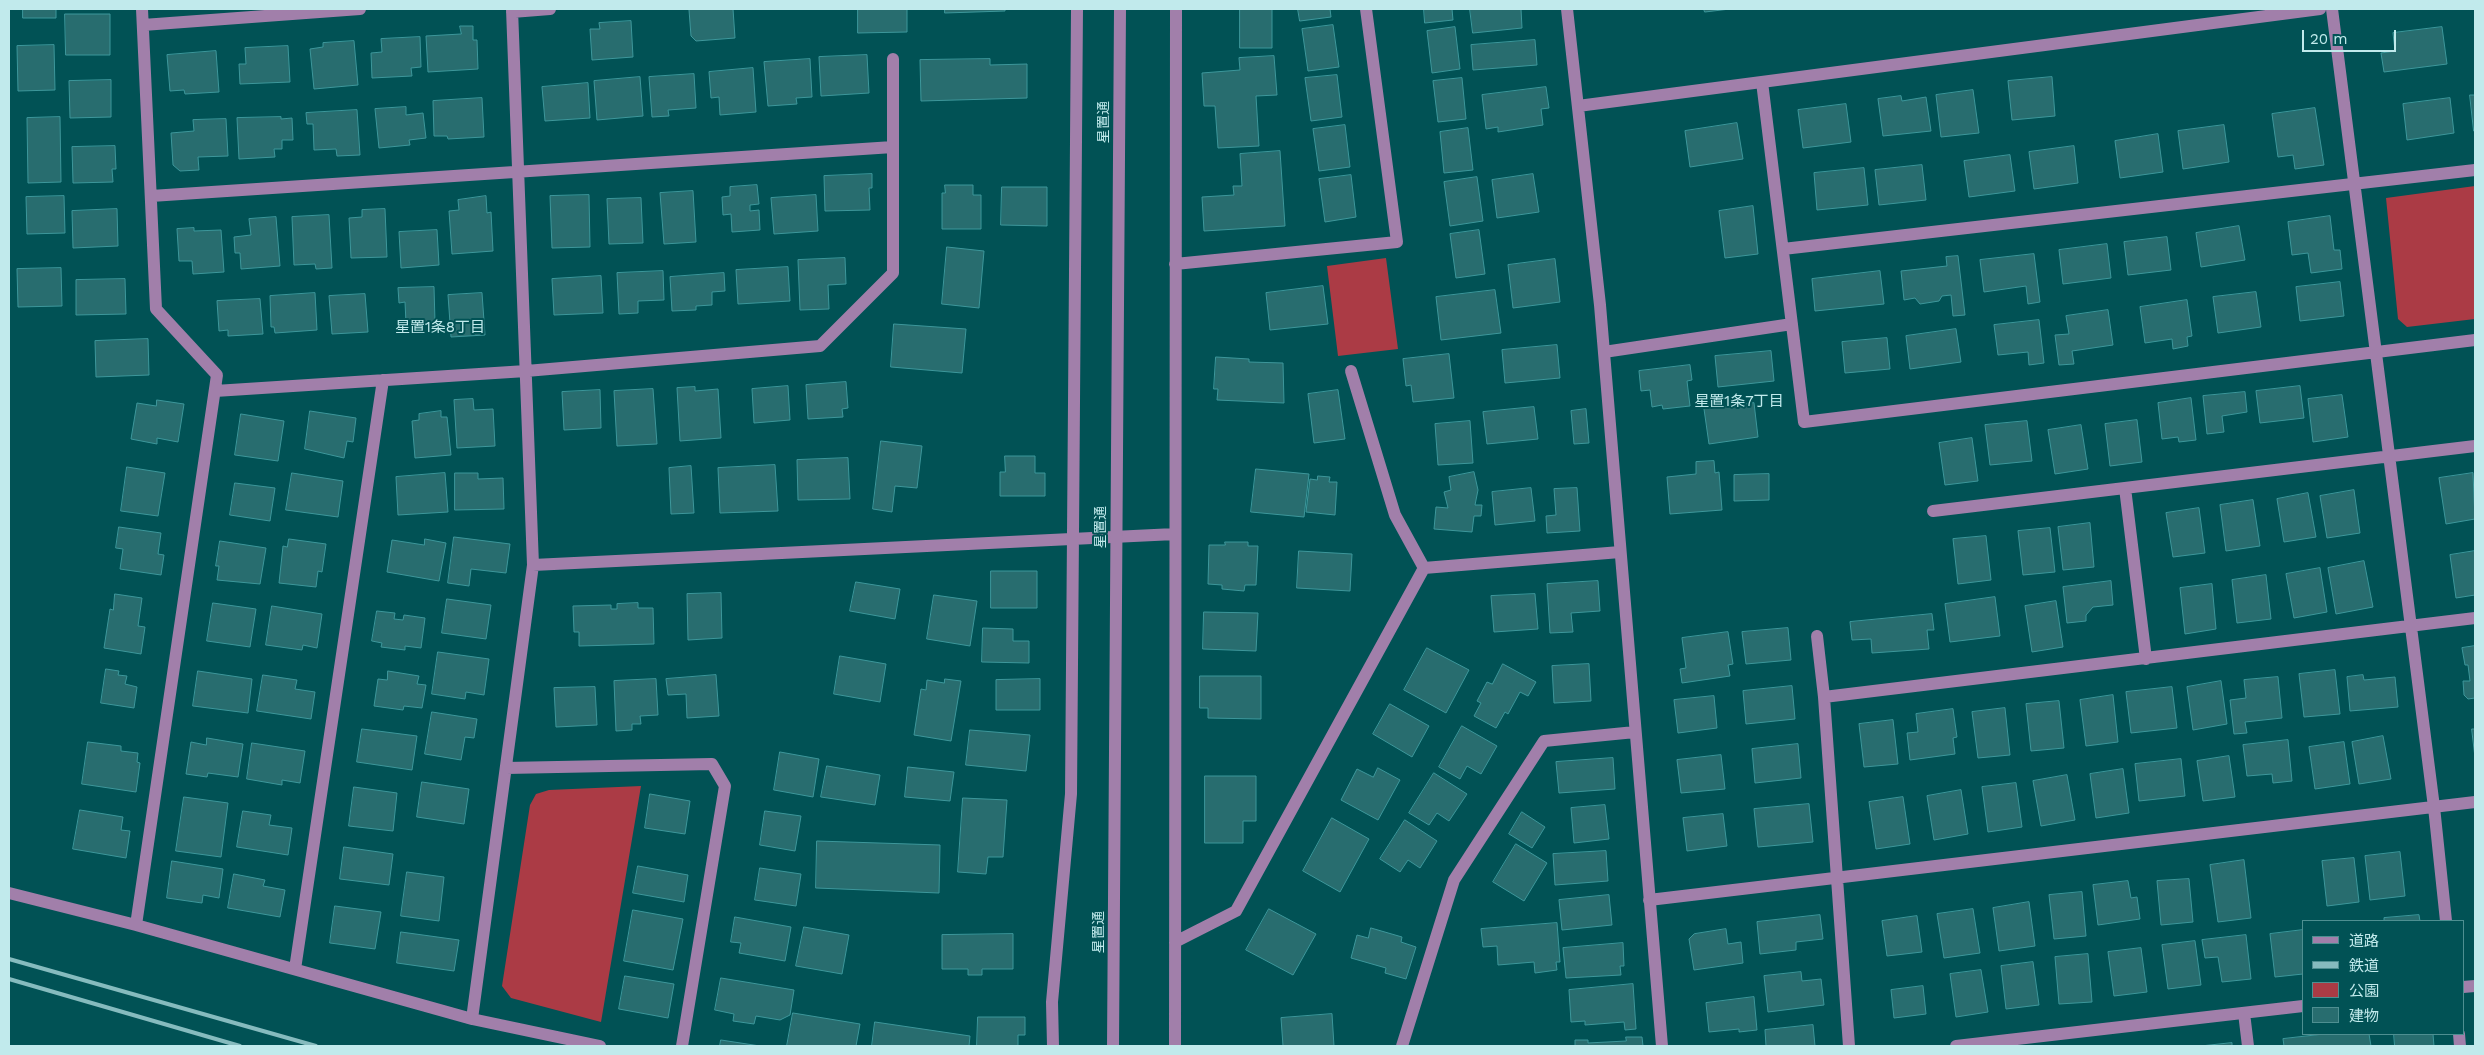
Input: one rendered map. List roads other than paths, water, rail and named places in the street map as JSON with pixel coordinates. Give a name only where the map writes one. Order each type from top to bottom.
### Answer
[{"type":"street","points":[[136,925],[217,375],[156,309],[142,9]]},
{"type":"street","points":[[143,25],[360,9]]},
{"type":"street","points":[[472,1019],[533,565],[512,11],[550,9]]},
{"type":"street","points":[[1053,1046],[1052,1002],[1071,794],[1077,9]]},
{"type":"street","name":"星置通","points":[[1113,1046],[1120,9]]},
{"type":"street","points":[[1175,1046],[1176,9]]},
{"type":"street","points":[[1175,264],[1397,242],[1366,9]]},
{"type":"street","points":[[1567,9],[1604,352],[1662,1046]]},
{"type":"street","points":[[1578,106],[2320,9]]},
{"type":"street","points":[[2332,9],[2434,807],[2446,920]]},
{"type":"street","points":[[215,391],[526,371],[820,346],[893,273],[893,58]]},
{"type":"street","points":[[1762,82],[1804,422],[2475,340]]},
{"type":"street","points":[[151,196],[893,147]]},
{"type":"street","points":[[1783,249],[2475,170]]},
{"type":"street","points":[[1604,352],[1792,324]]},
{"type":"street","points":[[1351,372],[1395,515],[1424,568]]},
{"type":"street","points":[[295,969],[383,380]]},
{"type":"street","points":[[1933,511],[2475,446]]},
{"type":"street","points":[[2125,488],[2146,658]]},
{"type":"street","points":[[533,565],[1073,541],[1175,534]]},
{"type":"street","points":[[1424,568],[1620,552]]},
{"type":"street","points":[[1175,942],[1236,911],[1424,568]]},
{"type":"street","points":[[1824,697],[2475,618]]},
{"type":"street","points":[[1817,636],[1824,697],[1849,1046]]},
{"type":"street","points":[[1402,1046],[1454,880],[1544,741],[1635,732]]},
{"type":"street","points":[[506,768],[712,764],[725,786],[682,1046]]},
{"type":"street","points":[[1649,900],[2475,802]]},
{"type":"street","points":[[9,893],[136,925],[472,1019],[600,1046]]},
{"type":"street","points":[[1956,1046],[2050,1041],[2302,1006]]},
{"type":"street","points":[[2244,1013],[2248,1046]]},
{"type":"railway","points":[[9,959],[316,1046]]},
{"type":"railway","points":[[9,979],[240,1046]]},
{"type":"district","name":"星置1条8丁目","points":[[440,328]]},
{"type":"district","name":"星置1条7丁目","points":[[1739,402]]}]
